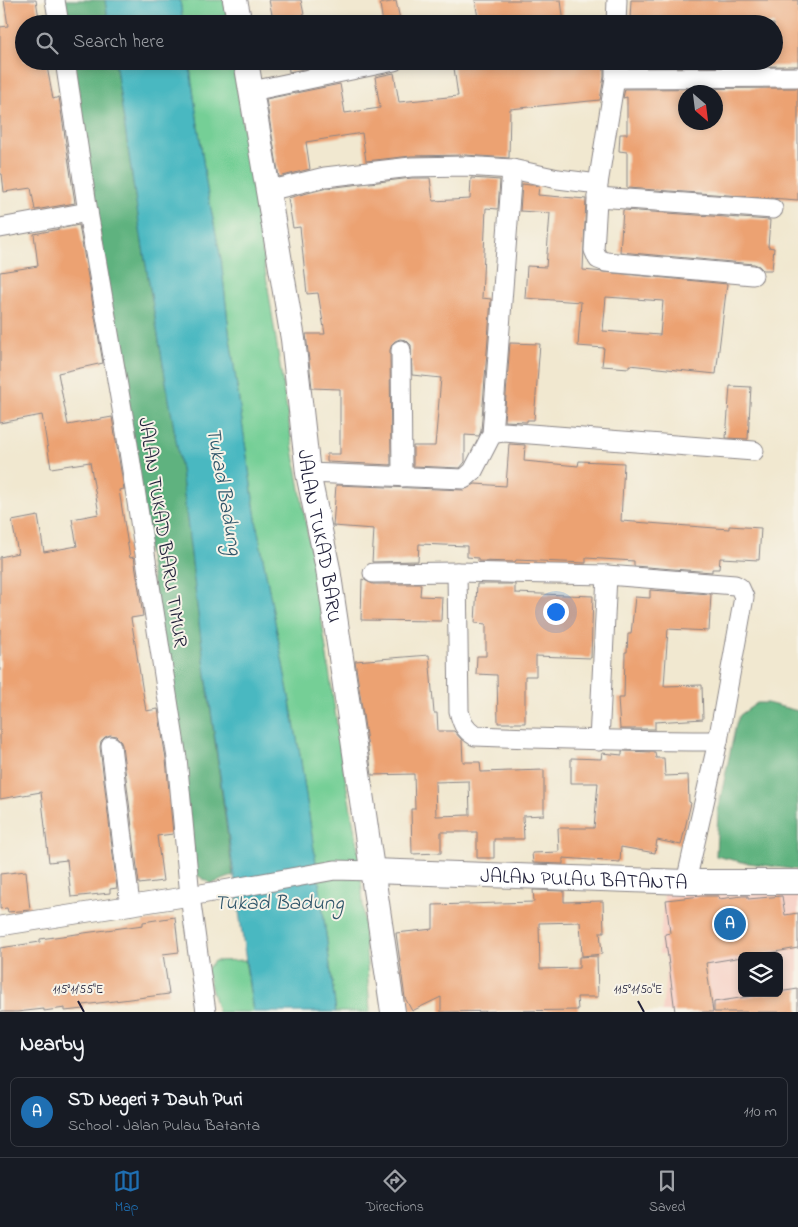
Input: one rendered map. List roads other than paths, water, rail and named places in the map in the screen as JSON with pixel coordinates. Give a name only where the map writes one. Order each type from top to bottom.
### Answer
[{"type":"street","points":[[55,0],[58,15]]},
{"type":"street","points":[[235,0],[238,15]]},
{"type":"street","points":[[616,15],[617,0]]},
{"type":"street","name":"JALAN TUKAD BARU TIMUR","points":[[66,70],[199,894],[206,1012]]},
{"type":"street","name":"JALAN TUKAD BARU","points":[[248,70],[293,339],[308,473],[328,570],[393,1012]]},
{"type":"street","points":[[252,91],[351,70]]},
{"type":"street","points":[[753,275],[601,261],[598,259],[594,250],[598,190],[615,70],[798,77]]},
{"type":"street","points":[[268,191],[324,177],[411,167],[465,166],[512,169],[598,190],[773,209]]},
{"type":"street","points":[[308,473],[464,479],[473,471],[492,434],[512,169]]},
{"type":"street","points":[[0,228],[88,212]]},
{"type":"street","points":[[401,350],[402,477]]},
{"type":"street","points":[[492,434],[504,432],[754,451]]},
{"type":"street","points":[[373,573],[457,572],[606,575],[735,585],[740,588],[744,597],[718,741],[686,882]]},
{"type":"street","points":[[457,572],[459,711],[463,726],[468,732],[475,736],[599,741],[718,741]]},
{"type":"street","points":[[599,741],[606,575]]},
{"type":"street","points":[[111,746],[130,905]]},
{"type":"street","points":[[0,926],[336,870],[372,871]]},
{"type":"street","name":"JALAN PULAU BATANTA","points":[[372,871],[686,882],[798,882]]},
{"type":"water","points":[[105,0],[180,0],[182,15],[108,15]]},
{"type":"water","name":"Tukad Badung","points":[[116,70],[190,70],[207,189],[221,259],[229,331],[257,526],[300,755],[336,1012],[253,1012],[200,631],[181,469],[141,236]]},
{"type":"place","name":"SD Negeri 7 Dauh Puri","points":[[730,924]]}]
